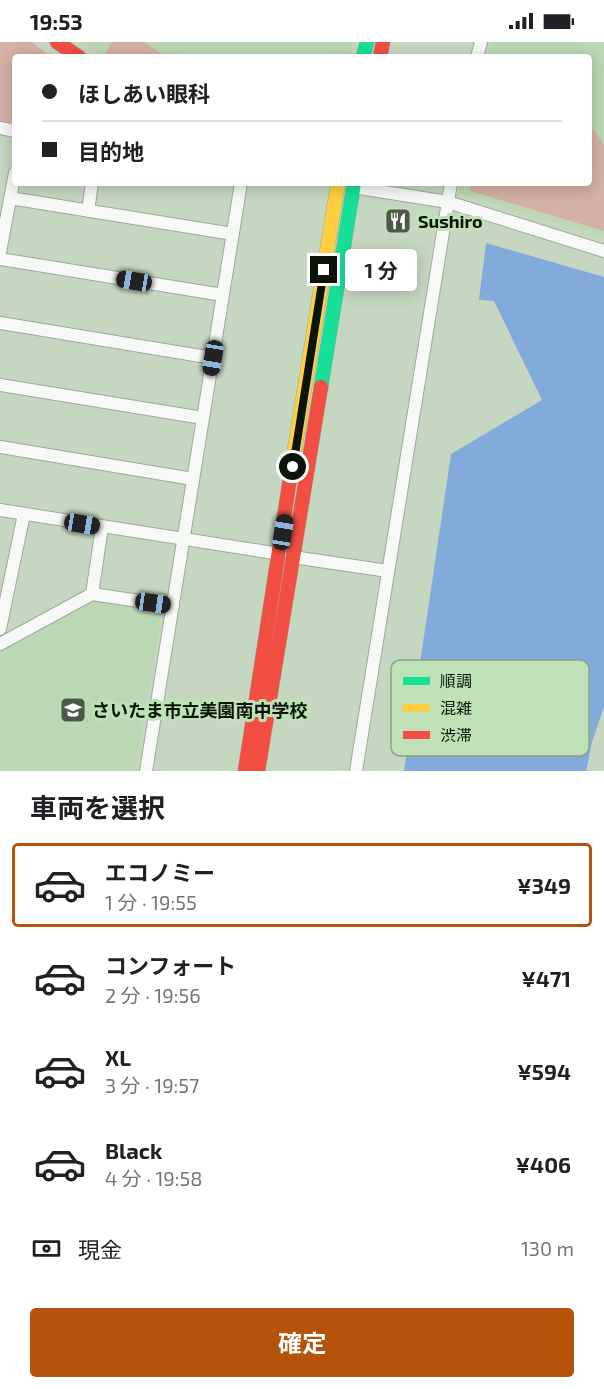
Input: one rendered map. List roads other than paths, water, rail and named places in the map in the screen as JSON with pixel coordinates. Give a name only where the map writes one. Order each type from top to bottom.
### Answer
[{"type":"street","points":[[0,252],[12,186]]},
{"type":"street","points":[[88,211],[92,186]]},
{"type":"street","points":[[146,771],[241,186]]},
{"type":"street","points":[[258,771],[316,313],[335,186]]},
{"type":"street","points":[[245,771],[354,186]]},
{"type":"street","points":[[360,186],[448,202],[604,251]]},
{"type":"street","points":[[356,771],[451,186]]},
{"type":"street","points":[[10,198],[233,234]]},
{"type":"street","points":[[0,260],[223,296]]},
{"type":"street","points":[[0,323],[213,358]]},
{"type":"street","points":[[0,385],[203,418]]},
{"type":"street","points":[[0,447],[193,478]]},
{"type":"street","points":[[0,510],[388,571]]},
{"type":"street","points":[[0,629],[24,514]]},
{"type":"street","points":[[92,594],[102,526]]},
{"type":"street","points":[[0,644],[92,594],[173,606]]},
{"type":"water","points":[[486,243],[604,277],[604,707],[592,742],[586,771],[404,771],[406,756],[589,756],[589,660],[420,660],[451,454],[542,400],[494,301],[479,300]]},
{"type":"place","name":"Sushiro","points":[[398,221]]},
{"type":"place","name":"さいたま市立美園南中学校","points":[[73,710]]}]
